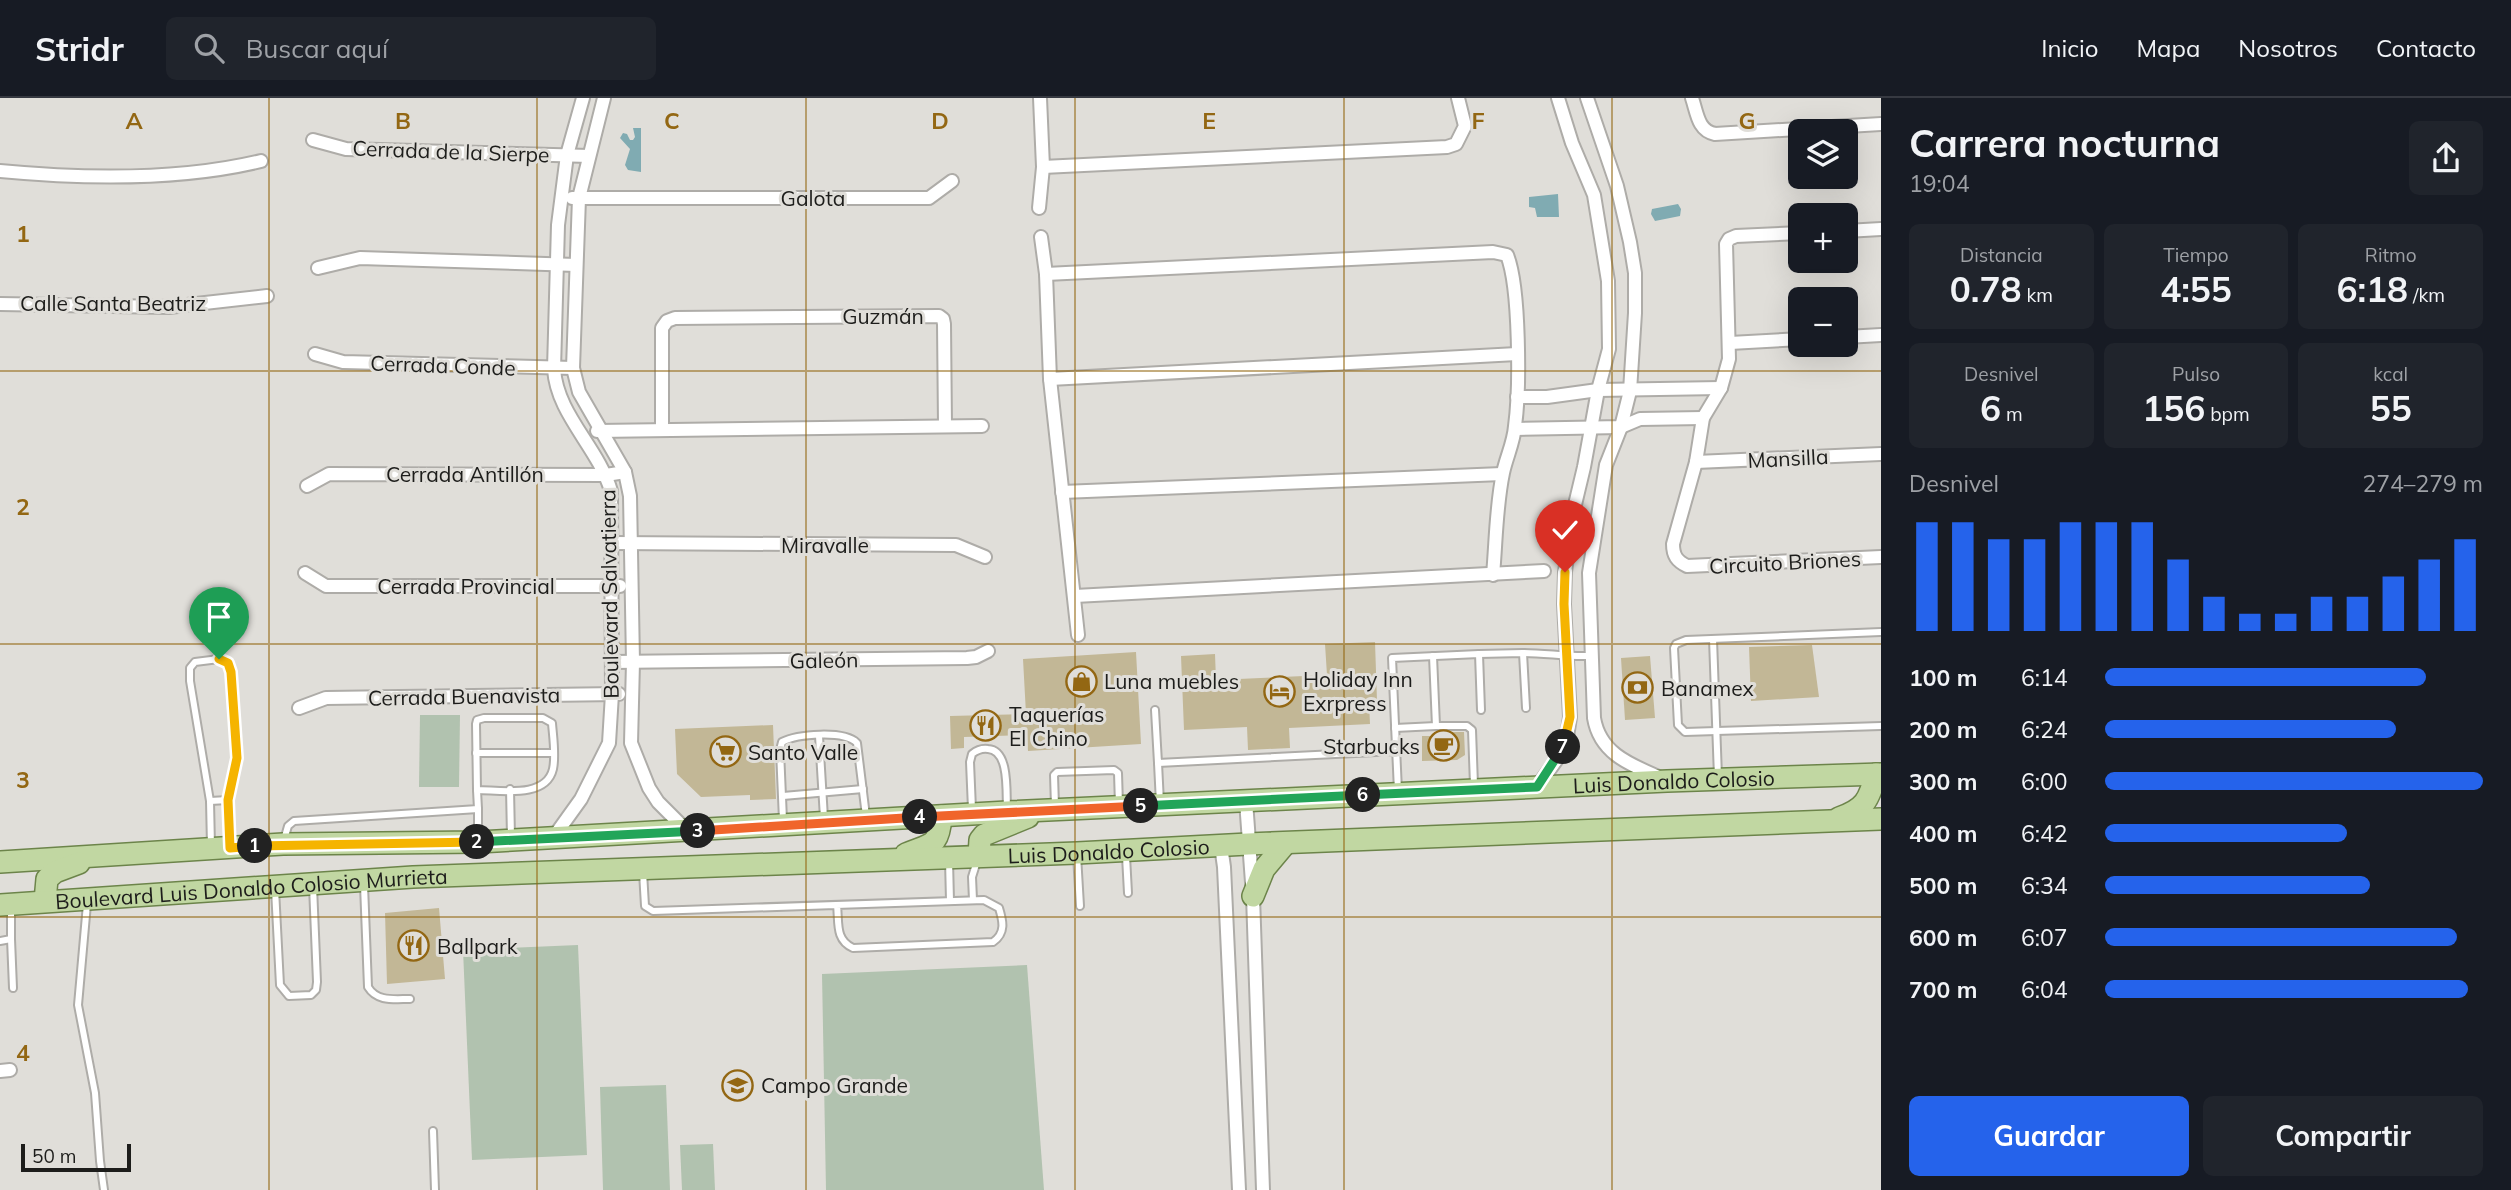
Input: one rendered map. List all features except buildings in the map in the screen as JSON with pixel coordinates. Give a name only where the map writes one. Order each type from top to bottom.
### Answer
[{"type":"main road","name":"Luis Donaldo Colosio","points":[[713,830],[1007,812],[1398,793],[1879,774]]},
{"type":"main road","points":[[1823,822],[1854,813],[1862,806],[1879,774]]},
{"type":"main road","points":[[979,856],[980,840],[984,835],[1045,810]]},
{"type":"main road","points":[[891,860],[935,842],[940,834],[941,816]]},
{"type":"main road","name":"Luis Donaldo Colosio","points":[[713,866],[1881,819]]},
{"type":"main road","name":"Boulevard Luis Donaldo Colosio Murrieta","points":[[0,862],[283,844],[478,842],[713,830]]},
{"type":"main road","points":[[413,877],[438,864],[444,843]]},
{"type":"main road","points":[[1253,896],[1264,869],[1285,844]]},
{"type":"main road","points":[[45,901],[47,879],[55,872],[97,856]]},
{"type":"main road","name":"Boulevard Luis Donaldo Colosio Murrieta","points":[[5,905],[413,877],[713,866]]},
{"type":"street","name":"Boulevard Salvatierra","points":[[552,839],[581,799],[609,743],[612,694],[611,491],[606,475],[557,392],[554,369],[556,263],[561,198],[567,155],[583,98]]},
{"type":"street","name":"Boulevard Salvatierra","points":[[604,98],[579,198],[573,368],[579,392],[625,472],[630,496],[633,662],[631,743],[649,788],[658,802],[689,832]]},
{"type":"street","points":[[1040,98],[1043,167],[1040,208]]},
{"type":"street","points":[[1043,167],[1447,147],[1456,144],[1465,125],[1458,98]]},
{"type":"street","points":[[1537,787],[1560,755],[1567,737],[1570,717],[1565,572],[1573,513],[1609,349],[1608,295],[1602,233],[1594,195],[1572,143],[1558,98]]},
{"type":"street","points":[[1587,98],[1618,186],[1630,242],[1635,313],[1630,391],[1621,427],[1606,465],[1589,573],[1590,656],[1595,728],[1610,751],[1621,761],[1667,781]]},
{"type":"street","points":[[1692,98],[1702,127],[1715,134],[1881,124]]},
{"type":"street","name":"Cerrada de la Sierpe","points":[[313,139],[346,149],[589,156]]},
{"type":"street","points":[[0,172],[87,176],[181,173],[228,169],[261,162]]},
{"type":"street","name":"Galota","points":[[561,198],[929,198],[952,181]]},
{"type":"street","points":[[1594,195],[1618,186]]},
{"type":"street","points":[[1858,230],[1881,229]]},
{"type":"street","name":"Circuito Briones","points":[[1788,234],[1736,236],[1726,244],[1729,359],[1721,388],[1703,418],[1696,462],[1674,544],[1674,554],[1679,562],[1687,566],[1881,557]]},
{"type":"street","points":[[1041,237],[1046,274],[1050,379],[1078,635]]},
{"type":"street","points":[[1046,274],[1493,253],[1507,255],[1511,265],[1517,397],[1515,429],[1502,474],[1493,575]]},
{"type":"street","points":[[318,268],[360,258],[576,265]]},
{"type":"street","name":"Calle Santa Beatriz","points":[[0,304],[169,307],[267,296]]},
{"type":"street","name":"Guzmán","points":[[662,429],[662,328],[667,321],[675,318],[939,316],[944,324],[945,426]]},
{"type":"street","points":[[1858,336],[1881,335]]},
{"type":"street","points":[[1730,343],[1788,340]]},
{"type":"street","name":"Cerrada Conde","points":[[315,354],[343,362],[573,368]]},
{"type":"street","points":[[1050,379],[1517,354]]},
{"type":"street","points":[[1517,397],[1547,397],[1598,390],[1721,388]]},
{"type":"street","points":[[1515,429],[1621,427],[1640,419],[1703,418]]},
{"type":"street","points":[[581,435],[601,430],[982,426]]},
{"type":"street","name":"Mansilla","points":[[1696,462],[1881,454]]},
{"type":"street","name":"Cerrada Antillón","points":[[307,486],[329,474],[606,475],[625,472]]},
{"type":"street","points":[[1062,492],[1502,474]]},
{"type":"street","name":"Miravalle","points":[[613,543],[956,545],[985,557]]},
{"type":"street","points":[[1075,596],[1544,571]]},
{"type":"street","points":[[1565,572],[1589,573]]},
{"type":"street","name":"Cerrada Provincial","points":[[305,573],[326,586],[631,586]]},
{"type":"street","name":"Galeón","points":[[612,662],[967,658],[988,651]]},
{"type":"street","name":"Cerrada Buenavista","points":[[299,708],[326,698],[631,694]]},
{"type":"street","points":[[609,743],[631,743]]},
{"type":"street","points":[[1246,801],[1253,896],[1263,1190]]},
{"type":"street","points":[[1222,846],[1239,1190]]},
{"type":"street","points":[[1236,1123],[1261,1122]]},
{"type":"lane","points":[[1881,632],[1681,641],[1674,649],[1678,725],[1681,730],[1690,733],[1881,726]]},
{"type":"lane","points":[[1713,639],[1718,779]]},
{"type":"lane","points":[[1523,653],[1526,708]]},
{"type":"lane","points":[[1398,793],[1391,659],[1523,653],[1590,656]]},
{"type":"lane","points":[[1479,654],[1481,710]]},
{"type":"lane","points":[[1433,656],[1436,726]]},
{"type":"lane","points":[[219,659],[228,663],[231,672],[237,758],[220,848],[209,801],[190,681],[190,668],[195,662],[219,659]]},
{"type":"lane","points":[[1155,710],[1160,805]]},
{"type":"lane","points":[[477,790],[533,789],[544,783],[553,770],[552,723],[543,718],[480,719],[476,724],[476,752],[477,790],[478,809],[478,842]]},
{"type":"lane","points":[[1395,729],[1467,726],[1472,730],[1475,790]]},
{"type":"lane","points":[[783,826],[779,750],[782,742],[790,738],[842,735],[857,743],[866,820]]},
{"type":"lane","points":[[819,736],[825,823]]},
{"type":"lane","points":[[972,814],[970,762],[972,754],[984,748],[995,750],[1003,762],[1007,812]]},
{"type":"lane","points":[[1158,763],[1396,751]]},
{"type":"lane","points":[[476,752],[553,753]]},
{"type":"lane","points":[[1045,810],[1057,772],[1114,769],[1118,773],[1119,807]]},
{"type":"lane","points":[[510,789],[512,840]]},
{"type":"lane","points":[[783,796],[863,789]]},
{"type":"lane","points":[[209,801],[228,800]]},
{"type":"lane","points":[[283,844],[288,826],[294,821],[478,809]]},
{"type":"lane","points":[[1125,850],[1128,893]]},
{"type":"lane","points":[[1077,853],[1080,906]]},
{"type":"lane","points":[[973,900],[972,877],[979,856]]},
{"type":"lane","points":[[949,858],[950,901]]},
{"type":"lane","points":[[643,868],[645,906],[653,911],[984,900],[999,908],[1003,930],[993,942],[853,948],[844,944],[840,936],[837,905]]},
{"type":"lane","points":[[364,880],[368,987],[373,996],[381,999],[410,999]]},
{"type":"lane","points":[[275,887],[280,985],[289,996],[302,996],[312,995],[317,982],[313,885]]},
{"type":"lane","points":[[87,899],[78,1005],[95,1093],[104,1190]]},
{"type":"lane","points":[[5,905],[11,939],[13,988]]},
{"type":"lane","points":[[0,941],[11,939]]},
{"type":"lane","points":[[433,1131],[435,1190]]},
{"type":"green space","points":[[420,715],[460,715],[459,787],[419,787]]},
{"type":"green space","points":[[578,945],[587,1155],[472,1160],[463,950]]},
{"type":"green space","points":[[1027,965],[1044,1190],[826,1190],[822,974]]},
{"type":"green space","points":[[666,1085],[670,1190],[603,1190],[600,1087]]},
{"type":"green space","points":[[713,1144],[715,1190],[682,1190],[680,1145]]},
{"type":"water","points":[[633,128],[641,128],[641,172],[628,170],[625,165],[630,149],[620,138],[623,133],[633,140]]},
{"type":"water","points":[[1558,194],[1559,217],[1537,217],[1535,208],[1529,207],[1529,197]]},
{"type":"water","points":[[1678,204],[1681,209],[1680,216],[1655,221],[1651,214],[1652,209]]},
{"type":"place","name":"Luna muebles","points":[[1081,681]]},
{"type":"place","name":"Banamex","points":[[1638,688]]},
{"type":"place","name":"Holiday Inn Exrpress","points":[[1280,691]]},
{"type":"place","name":"Taquerías El Chino","points":[[986,726]]},
{"type":"place","name":"Starbucks","points":[[1443,746]]},
{"type":"place","name":"Santo Valle","points":[[725,752]]},
{"type":"place","name":"Ballpark","points":[[414,946]]},
{"type":"place","name":"Campo Grande","points":[[738,1085]]},
{"type":"route","points":[[219,659],[228,663],[231,672],[237,758],[228,800],[230,848],[283,844],[552,839],[1007,812],[1537,787],[1560,755],[1567,737],[1570,717],[1564,604],[1565,572]]}]
